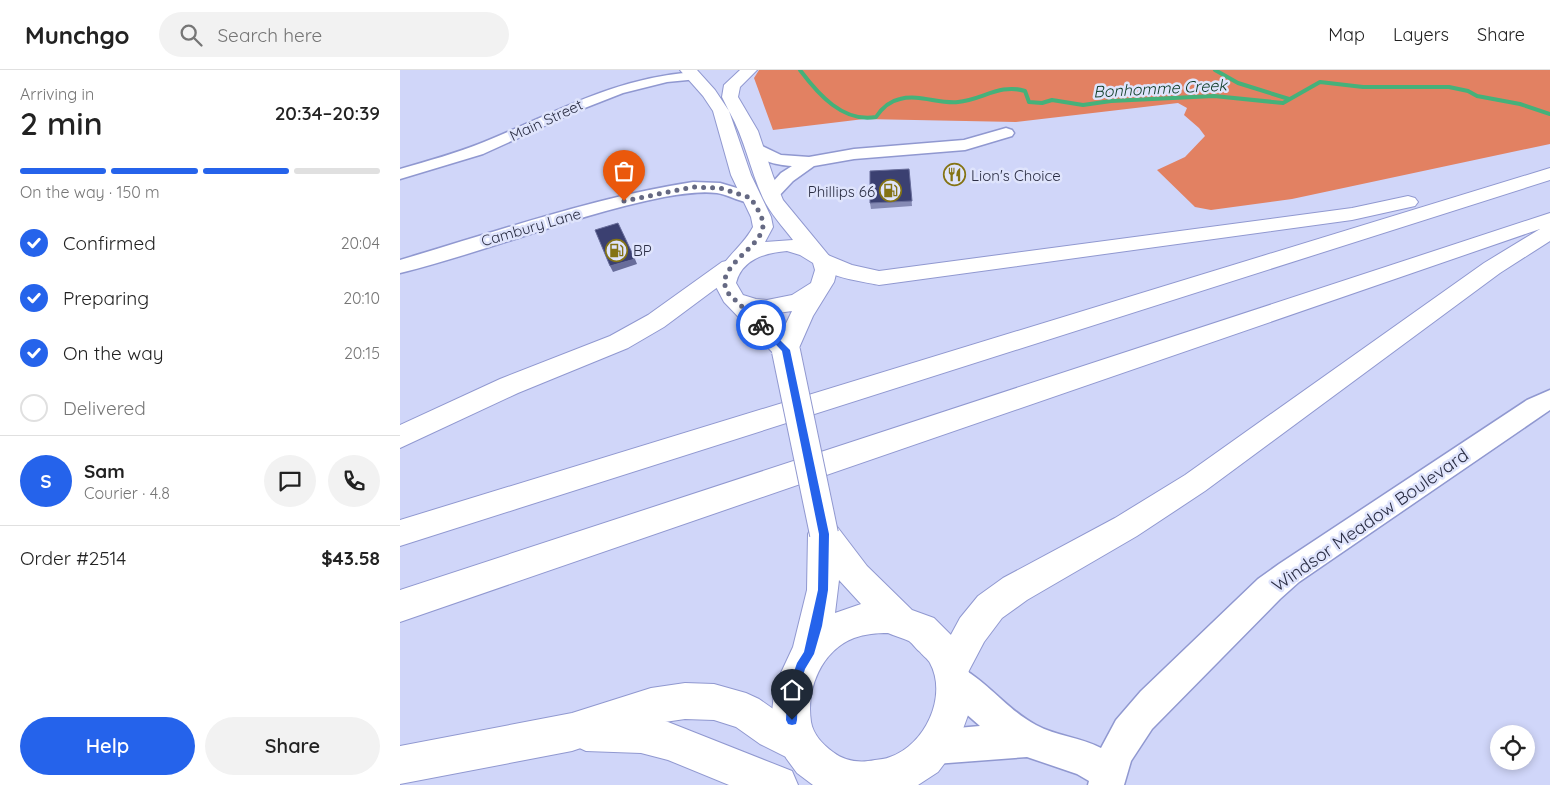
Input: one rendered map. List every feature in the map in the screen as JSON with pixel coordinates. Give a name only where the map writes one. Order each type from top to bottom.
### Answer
[{"type":"main road","points":[[692,74],[708,79],[725,79],[748,70]]},
{"type":"main road","points":[[748,70],[731,86],[729,91],[756,148],[763,176],[774,201],[818,256],[826,275],[802,314],[786,350]]},
{"type":"main road","points":[[692,74],[721,111],[737,165],[751,198],[762,217],[763,227],[758,237],[736,263],[724,283],[732,297],[786,350],[824,534],[823,590],[816,626],[808,654],[796,679],[792,699],[792,720],[816,765]]},
{"type":"main road","points":[[400,438],[509,386],[619,342],[656,321],[736,263],[762,248],[778,246],[802,248],[846,271],[879,278],[1352,214],[1496,183],[1540,177]]},
{"type":"main road","points":[[400,533],[1540,177]]},
{"type":"main road","points":[[400,606],[1550,219]]},
{"type":"main road","points":[[952,674],[972,630],[990,607],[1015,589],[1126,527],[1195,483],[1492,268],[1550,232]]},
{"type":"main road","points":[[732,297],[751,306],[777,307],[802,299],[820,286]]},
{"type":"main road","points":[[824,534],[856,576],[900,619]]},
{"type":"main road","points":[[400,765],[572,732],[651,706],[685,701],[714,702],[746,712],[816,765],[842,779],[856,782],[871,782],[886,779],[926,763],[943,734],[953,708],[952,674],[940,646],[931,636],[916,626],[900,619],[875,617],[850,622],[827,635],[808,654]]},
{"type":"main road","points":[[572,732],[641,734],[668,740],[778,785]]},
{"type":"street","name":"Main Street","points":[[400,167],[467,148],[594,93],[671,70]]},
{"type":"street","name":"Main Street","points":[[400,174],[476,151],[627,85],[658,78],[692,74]]},
{"type":"street","points":[[756,148],[777,160],[809,162],[854,154],[932,150],[965,145],[1006,133]]},
{"type":"street","points":[[771,194],[787,176],[809,162]]},
{"type":"street","name":"Cambury Lane","points":[[400,267],[542,223],[635,198],[693,187],[720,176],[737,165]]},
{"type":"street","name":"Cambury Lane","points":[[693,187],[720,188],[751,198]]},
{"type":"street","name":"Windsor Meadow Boulevard","points":[[952,674],[999,720],[1027,740],[1085,759],[1107,779],[1124,740],[1142,712],[1269,590],[1298,567],[1536,406],[1550,399]]},
{"type":"street","name":"Windsor Meadow Boulevard","points":[[926,763],[1027,740]]},
{"type":"shaded area","points":[[759,70],[1550,70],[1550,144],[1292,199],[1211,210],[1195,207],[1157,170],[1185,157],[1205,136],[1184,115],[1187,108],[1178,103],[1016,122],[864,119],[773,130],[754,78]]},
{"type":"building","name":"Phillips 66","points":[[909,169],[912,201],[870,203],[870,171]]},
{"type":"building","name":"BP","points":[[618,223],[635,259],[610,266],[595,230]]},
{"type":"waterway","name":"Bonhomme Creek","points":[[800,70],[832,105],[853,116],[864,118],[876,117],[887,105],[900,99],[914,98],[958,102],[1007,89],[1025,91],[1029,102],[1042,103],[1052,100],[1083,105],[1111,101],[1214,96],[1283,103],[1320,82],[1363,87],[1449,87],[1468,91],[1477,96],[1520,104],[1550,114]]},
{"type":"waterway","points":[[1215,70],[1238,83],[1289,99]]},
{"type":"way so far","points":[[624,201],[693,187],[720,188],[751,198],[762,217],[763,227],[758,237],[741,258],[730,267],[724,283],[728,293],[761,325]]},
{"type":"place","name":"Lion's Choice","points":[[955,175]]},
{"type":"place","name":"Phillips 66","points":[[891,191]]},
{"type":"place","name":"BP","points":[[617,250]]},
{"type":"route","points":[[761,325],[786,350],[824,534],[823,590],[808,654],[801,666],[792,692],[792,720]]}]
